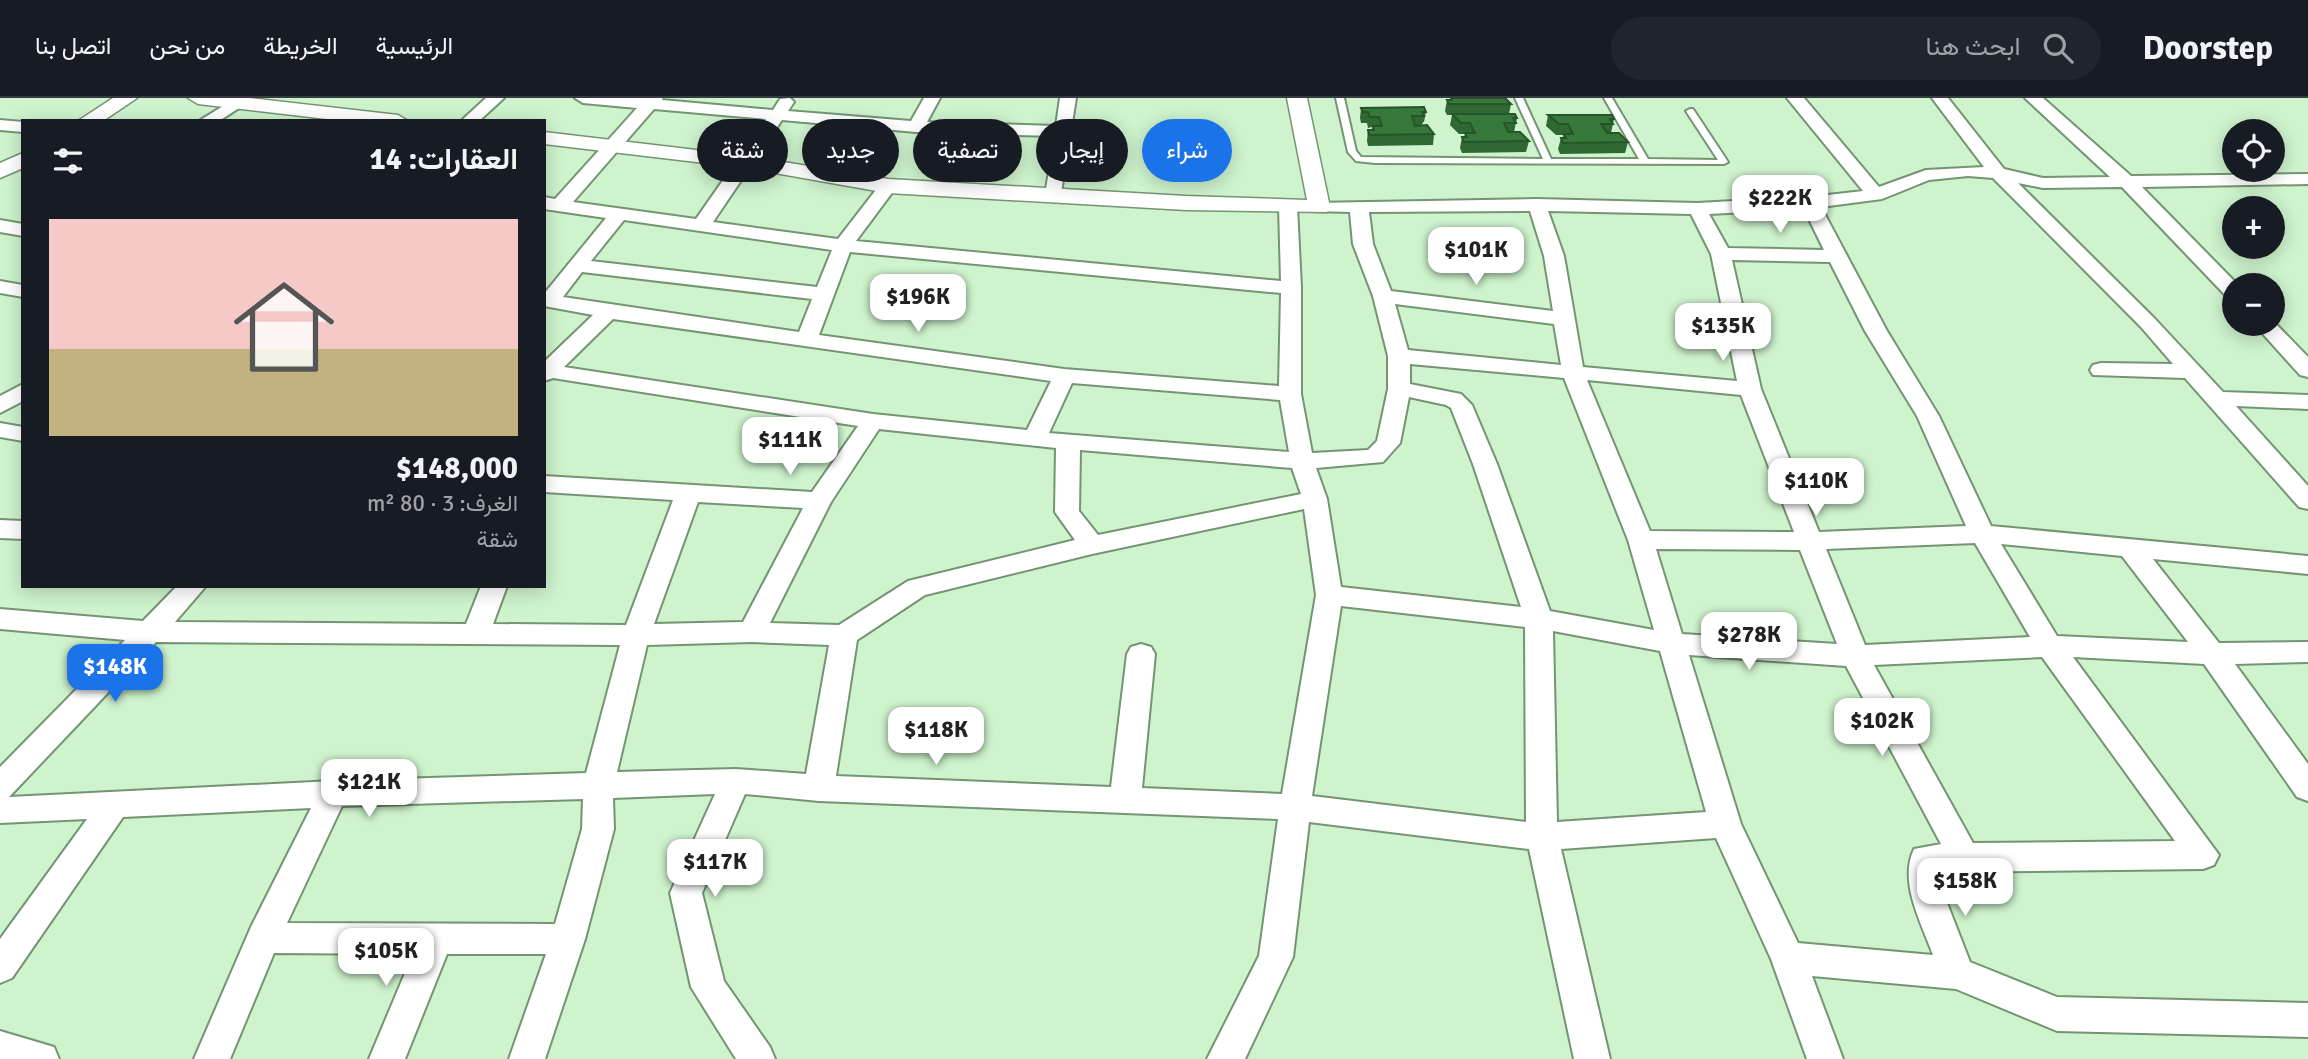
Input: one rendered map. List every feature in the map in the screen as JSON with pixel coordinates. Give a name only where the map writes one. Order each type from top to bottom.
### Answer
[{"type":"street","points":[[91,119],[127,98]]},
{"type":"street","points":[[198,98],[380,119]]},
{"type":"street","points":[[471,119],[496,98]]},
{"type":"street","points":[[583,98],[652,101],[913,127]]},
{"type":"street","points":[[773,119],[789,98]]},
{"type":"street","points":[[920,119],[932,98]]},
{"type":"street","points":[[1065,119],[1068,98]]},
{"type":"street","points":[[1297,98],[1319,207]]},
{"type":"street","points":[[1795,98],[1876,195]]},
{"type":"street","points":[[1940,98],[1998,173],[2148,323],[2308,501]]},
{"type":"street","points":[[2033,98],[2127,182],[2222,281]]},
{"type":"street","points":[[552,204],[652,101]]},
{"type":"street","points":[[210,119],[236,103]]},
{"type":"street","points":[[0,125],[21,127]]},
{"type":"street","points":[[546,138],[697,156]]},
{"type":"street","points":[[0,172],[21,160]]},
{"type":"street","points":[[788,169],[888,186],[1319,207],[1537,205],[1697,209],[1810,203],[1876,195],[1926,175],[1968,171],[1998,173],[2043,183],[2308,179]]},
{"type":"street","points":[[700,227],[733,182]]},
{"type":"street","points":[[1054,195],[1056,182]]},
{"type":"street","points":[[807,339],[843,246],[888,186]]},
{"type":"street","points":[[1810,203],[1876,331],[1928,416],[1982,534],[2049,646],[2203,855],[1925,859],[1926,890],[1957,973]]},
{"type":"street","points":[[552,204],[843,246],[1292,288]]},
{"type":"street","points":[[1537,205],[1554,256],[1573,374],[1641,540],[1725,824],[1788,958],[1825,1059]]},
{"type":"street","points":[[1225,1059],[1252,1010],[1276,957],[1295,807],[1329,595],[1315,499],[1302,461],[1290,394],[1292,288],[1288,206]]},
{"type":"street","points":[[546,372],[873,421],[1034,440],[1302,461],[1374,457],[1388,443],[1399,389],[1399,356],[1383,296],[1363,244],[1359,206]]},
{"type":"street","points":[[1697,209],[1721,254],[1750,389],[1855,656],[1964,857]]},
{"type":"street","points":[[618,215],[547,300],[608,312],[1064,376],[1290,394]]},
{"type":"street","points":[[0,226],[21,230]]},
{"type":"street","points":[[1721,254],[1838,256]]},
{"type":"street","points":[[577,265],[824,294]]},
{"type":"street","points":[[0,287],[21,290]]},
{"type":"street","points":[[1383,296],[1564,319]]},
{"type":"street","points":[[546,371],[608,312]]},
{"type":"street","points":[[2275,336],[2308,370]]},
{"type":"street","points":[[1399,356],[1750,389]]},
{"type":"street","points":[[2101,370],[2192,371]]},
{"type":"street","points":[[1034,440],[1064,376]]},
{"type":"street","points":[[1399,389],[1453,399],[1461,405],[1486,464],[1539,619],[1542,837],[1592,1059]]},
{"type":"street","points":[[0,406],[21,392]]},
{"type":"street","points":[[2216,399],[2308,402]]},
{"type":"street","points":[[752,632],[819,501],[873,421]]},
{"type":"street","points":[[0,430],[21,433]]},
{"type":"street","points":[[1068,442],[1067,512],[1092,545]]},
{"type":"street","points":[[546,484],[819,501]]},
{"type":"street","points":[[527,1059],[568,939],[598,829],[598,786],[636,635],[688,494]]},
{"type":"street","points":[[0,619],[152,632],[636,635],[752,632],[844,635],[917,589],[1092,545],[1315,499]]},
{"type":"street","points":[[0,529],[21,530]]},
{"type":"street","points":[[1641,540],[1809,541],[1982,534],[2308,565]]},
{"type":"street","points":[[2130,548],[2212,654],[2308,788]]},
{"type":"street","points":[[0,787],[152,632],[191,588]]},
{"type":"street","points":[[475,632],[493,588]]},
{"type":"street","points":[[1329,595],[1539,619],[1670,643],[1855,656],[2049,646],[2212,654],[2308,652]]},
{"type":"street","points":[[818,788],[844,635]]},
{"type":"street","points":[[1125,800],[1141,654]]},
{"type":"street","points":[[0,810],[333,794],[736,781],[818,788],[1295,807],[1542,837],[1725,824]]},
{"type":"street","points":[[736,781],[686,893],[708,988],[757,1059]]},
{"type":"street","points":[[212,1059],[263,938],[333,794]]},
{"type":"street","points":[[0,967],[114,804]]},
{"type":"street","points":[[263,938],[568,939]]},
{"type":"street","points":[[387,1059],[436,938]]},
{"type":"street","points":[[1788,958],[1957,973],[2057,1014],[2308,1020]]},
{"type":"street","points":[[0,1048],[41,1059]]},
{"type":"lane","points":[[1340,98],[1352,152],[1359,159],[1375,161],[1724,162],[1690,111]]},
{"type":"lane","points":[[1519,98],[1548,162]]},
{"type":"lane","points":[[1608,98],[1644,162]]},
{"type":"building","points":[[1505,98],[1511,104],[1449,104],[1447,100]]},
{"type":"building","points":[[1424,107],[1424,116],[1412,116],[1415,126],[1427,125],[1434,134],[1369,135],[1368,130],[1374,130],[1373,126],[1382,126],[1379,117],[1370,117],[1368,112],[1363,112],[1361,108]]},
{"type":"building","points":[[1452,114],[1515,114],[1517,118],[1513,118],[1516,123],[1504,123],[1508,132],[1520,132],[1529,141],[1464,142],[1462,137],[1467,137],[1465,133],[1475,133],[1470,123],[1461,123]]},
{"type":"building","points":[[1548,115],[1612,115],[1614,119],[1610,119],[1613,124],[1601,124],[1607,133],[1619,133],[1628,142],[1563,143],[1561,138],[1566,138],[1564,134],[1573,134],[1568,124],[1559,124]]}]
